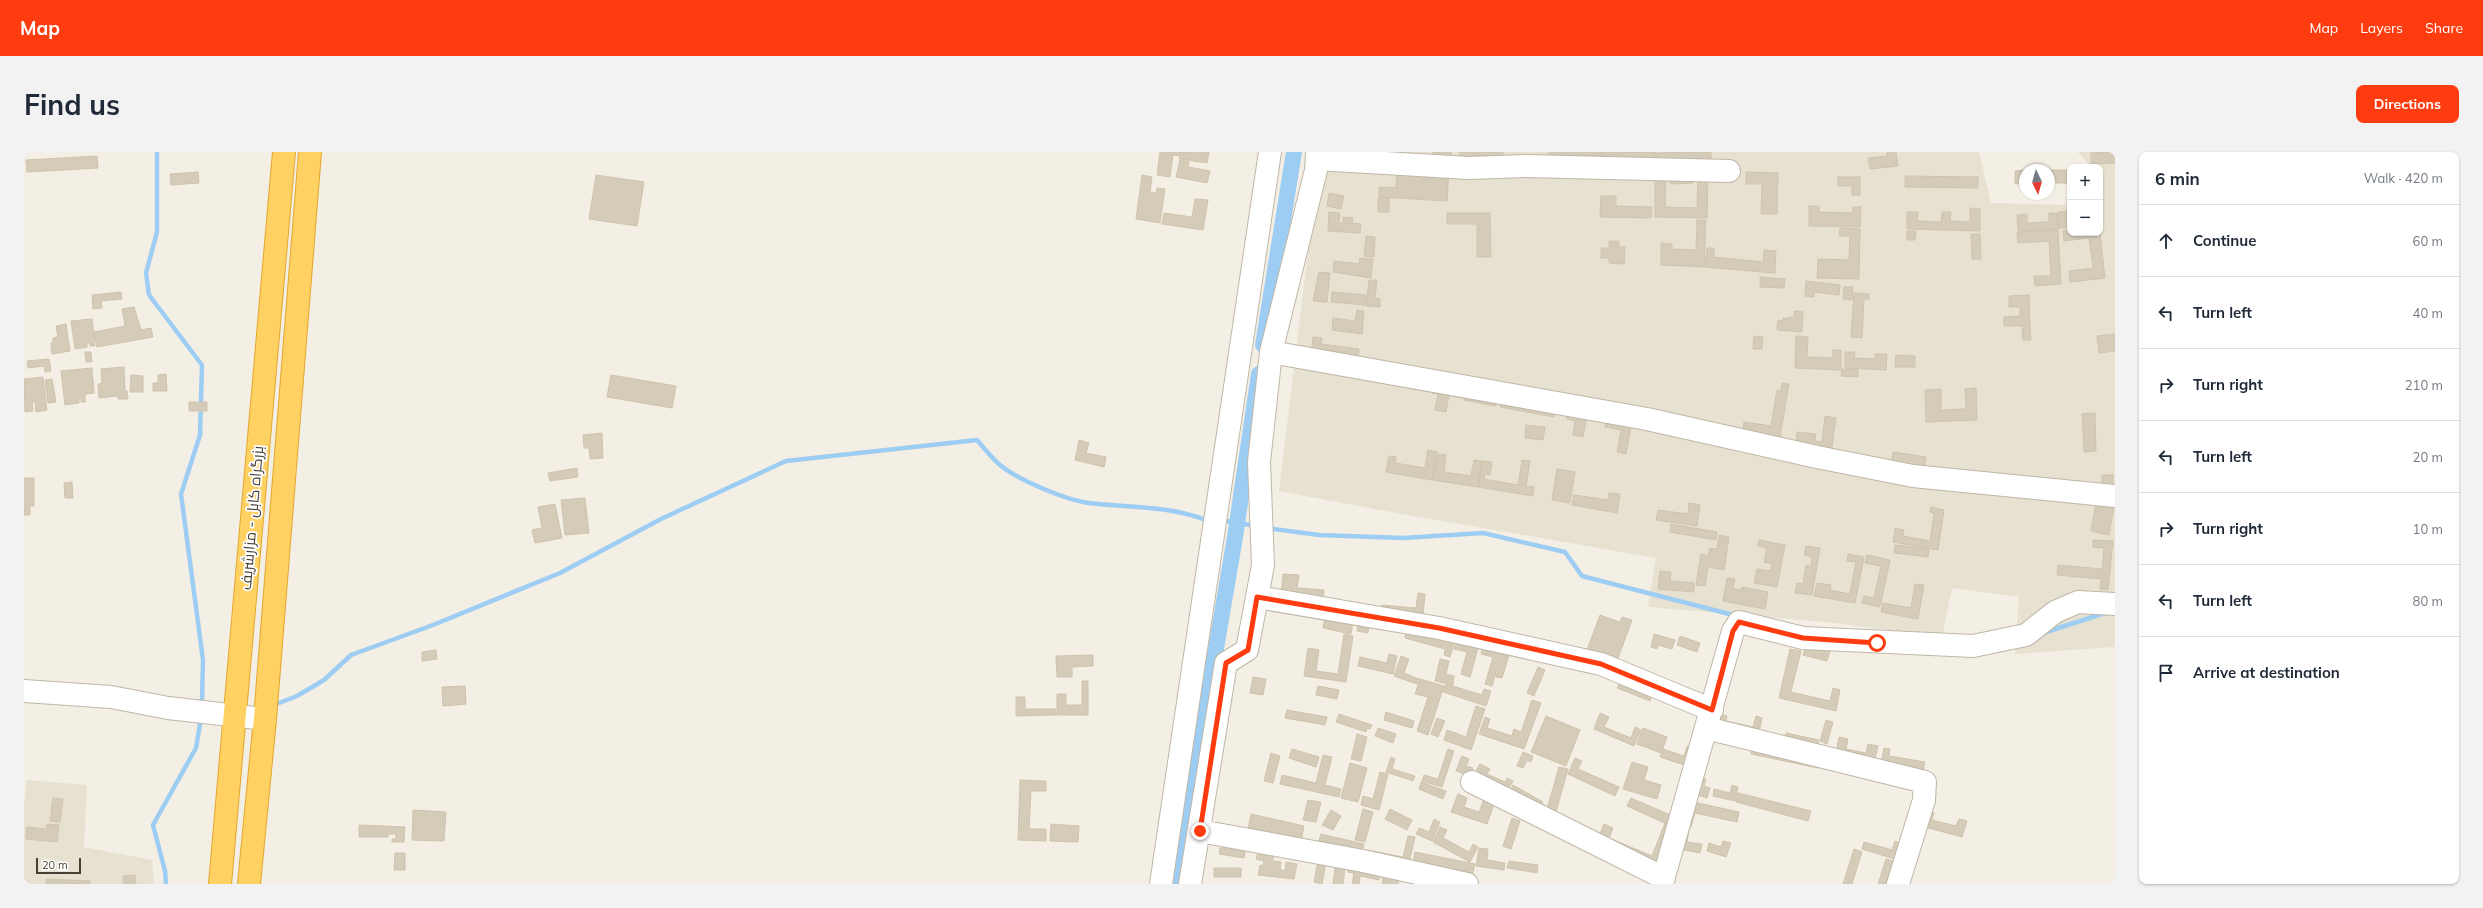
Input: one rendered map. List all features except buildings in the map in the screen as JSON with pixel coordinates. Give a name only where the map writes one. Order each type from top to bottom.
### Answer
[{"type":"highway","name":"بزرگراه کابل - مزارشریف","points":[[220,884],[284,152]]},
{"type":"highway","name":"بزرگراه کابل - مزارشریف","points":[[250,884],[265,719],[310,152]]},
{"type":"street","points":[[1161,884],[1270,152]]},
{"type":"street","points":[[1190,884],[1200,831],[1226,663],[1248,650],[1263,565],[1259,462],[1271,352],[1316,170],[1317,156],[1469,168],[1526,166],[1729,171]]},
{"type":"street","points":[[1271,352],[1648,419],[1817,457],[1913,476],[2115,496]]},
{"type":"street","points":[[1257,597],[1439,628],[1601,664],[1709,719],[1925,782],[1924,800],[1898,884]]},
{"type":"street","points":[[1472,782],[1663,881],[1733,631],[1739,622],[1803,638],[1973,646],[2026,635],[2055,612],[2078,602],[2115,604]]},
{"type":"street","points":[[24,691],[111,697],[168,708],[265,719]]},
{"type":"street","points":[[1200,831],[1363,861],[1467,884]]},
{"type":"shaded area","points":[[1320,152],[1979,152],[1991,203],[2067,205],[2067,236],[2103,236],[2103,164],[2088,164],[2078,152],[2115,152],[2115,647],[2015,654],[2019,597],[1952,588],[1942,637],[1835,623],[1648,607],[1656,558],[1279,491]]},
{"type":"shaded area","points":[[27,780],[87,785],[84,847],[152,860],[154,884],[24,884],[24,804]]},
{"type":"waterway","points":[[157,152],[157,232],[146,273],[149,295],[202,365],[200,435],[181,494],[203,660],[202,702]]},
{"type":"waterway","points":[[1263,345],[1294,152]]},
{"type":"waterway","points":[[1176,884],[1235,537],[1259,374]]},
{"type":"waterway","points":[[279,703],[297,696],[324,680],[351,655],[433,625],[560,573],[661,519],[786,461],[977,440],[988,453],[1008,471],[1055,494],[1089,503],[1179,512],[1209,521]]},
{"type":"waterway","points":[[1220,523],[1227,521],[1256,526]]},
{"type":"waterway","points":[[1267,528],[1319,535],[1403,538],[1483,533],[1565,552],[1582,576],[1737,616]]},
{"type":"waterway","points":[[2043,633],[2105,613]]},
{"type":"waterway","points":[[166,884],[165,871],[153,825],[196,748],[201,718]]},
{"type":"route","points":[[1200,831],[1226,663],[1248,650],[1257,597],[1439,628],[1601,664],[1712,710],[1733,631],[1739,622],[1803,638],[1877,643]]}]
